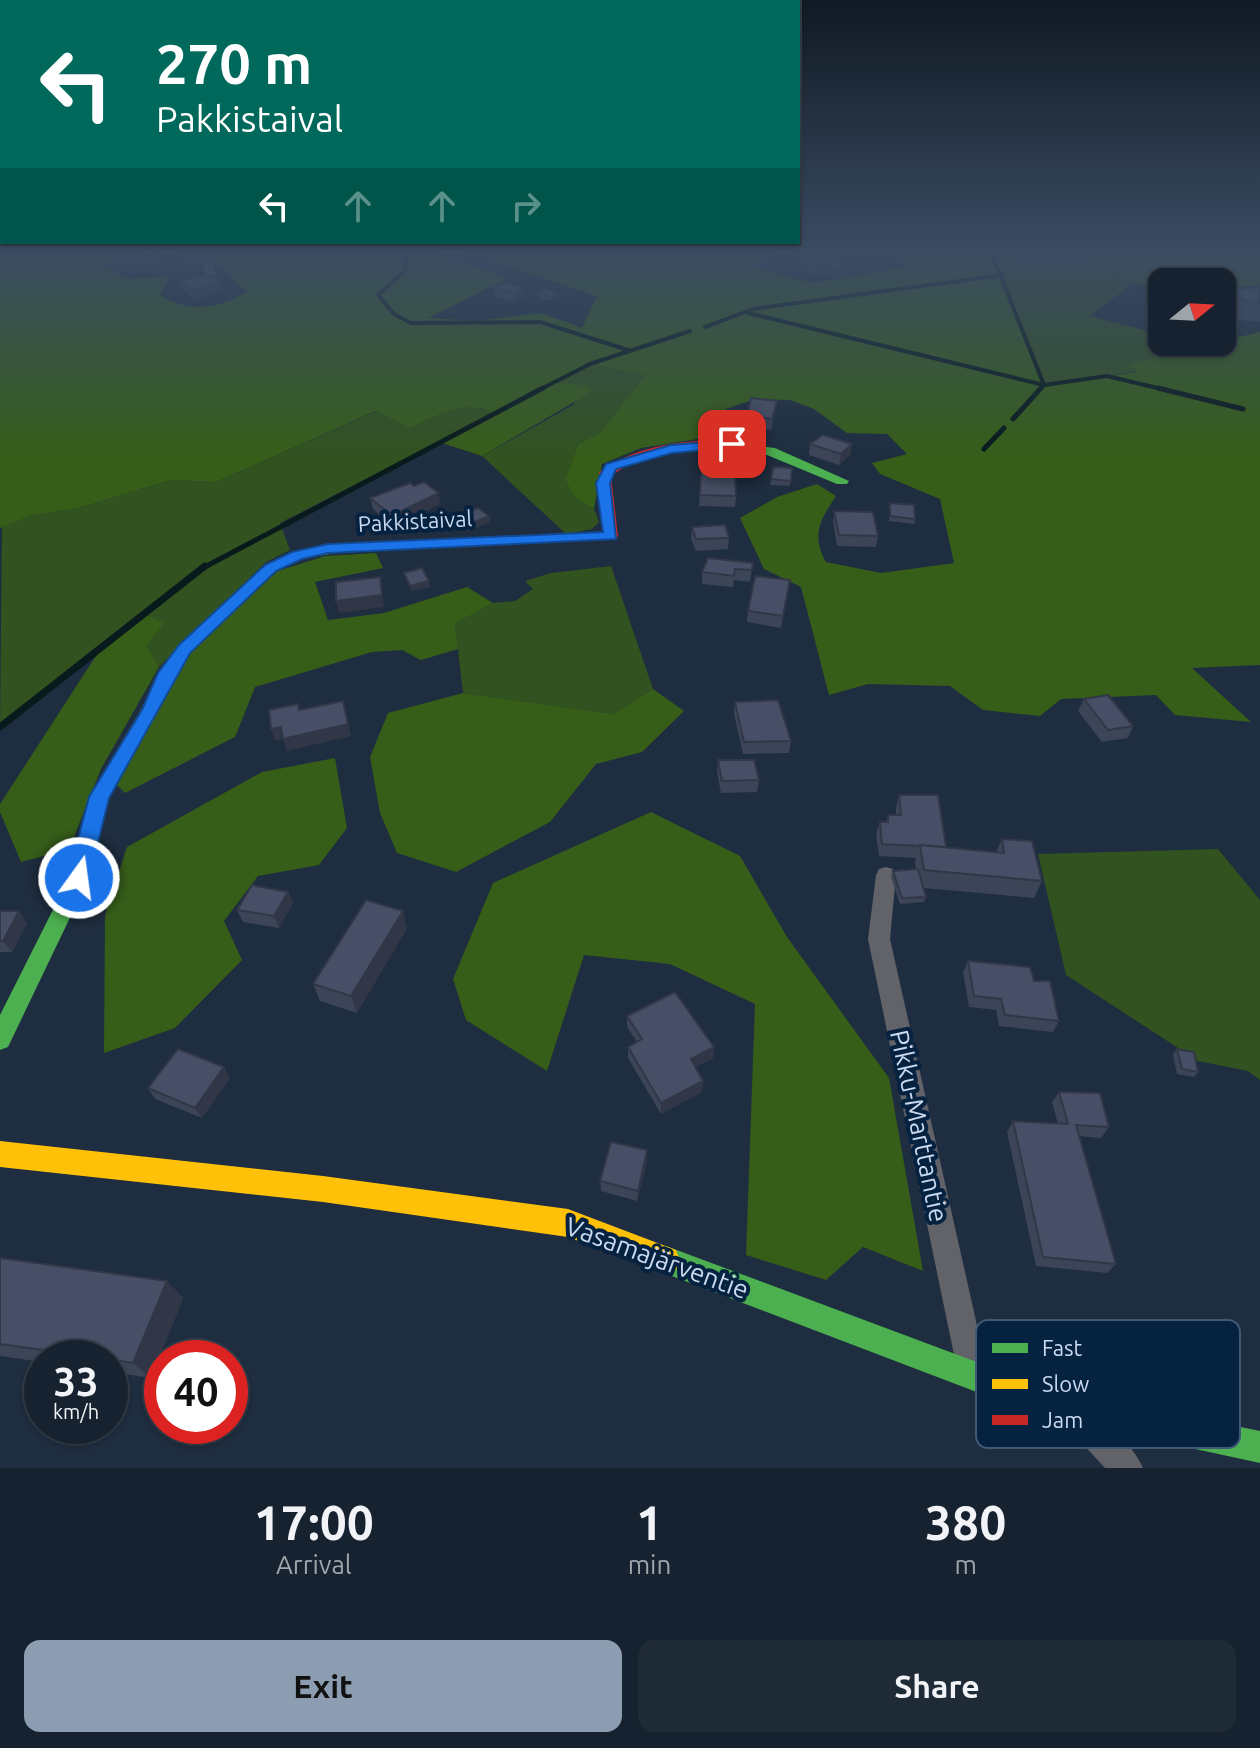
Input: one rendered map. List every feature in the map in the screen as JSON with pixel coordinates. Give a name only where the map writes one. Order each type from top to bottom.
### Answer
[{"type":"street","name":"Pakkistaival","points":[[0,1039],[79,878],[99,797],[150,710],[167,673],[184,649],[270,568],[297,555],[328,549],[611,536],[604,475],[618,462],[671,449],[732,444],[762,448],[842,481]]},
{"type":"street","name":"Pikku-Marttantie","points":[[886,875],[879,939],[974,1376]]},
{"type":"street","name":"Vasamajärventie","points":[[0,1154],[323,1189],[568,1223],[974,1376]]},
{"type":"street","points":[[1240,1443],[1260,1447]]},
{"type":"street","name":"Vasamajärventie","points":[[1108,1448],[1127,1468]]},
{"type":"green space","points":[[0,320],[559,320],[582,328],[586,320],[1019,320],[1044,385],[1138,372],[1127,364],[1160,356],[1236,356],[1236,338],[1260,332],[1260,665],[1192,668],[1251,722],[1175,715],[1156,695],[1061,699],[1040,716],[983,710],[950,686],[868,684],[829,695],[801,587],[764,569],[740,518],[777,497],[817,484],[836,496],[819,528],[819,544],[826,562],[881,573],[954,563],[940,499],[880,474],[872,463],[907,454],[887,434],[847,433],[814,409],[790,400],[755,399],[726,409],[710,437],[641,448],[602,464],[594,509],[575,498],[565,480],[578,444],[600,433],[645,375],[590,364],[555,383],[587,385],[593,391],[482,456],[439,442],[494,414],[483,409],[452,410],[409,428],[376,411],[216,482],[171,480],[79,508],[29,516],[0,528]]},
{"type":"green space","points":[[1019,320],[1103,320],[1148,331],[1148,356],[1160,356],[1128,364],[1140,371],[1044,385]]},
{"type":"green space","points":[[590,364],[646,374],[600,433],[578,444],[565,480],[575,498],[594,509],[599,522],[592,529],[566,534],[482,456],[573,405],[587,385],[553,384]]},
{"type":"green space","points":[[463,404],[495,413],[280,523],[290,550],[266,562],[159,667],[147,645],[144,614],[0,727],[2,526],[29,516],[79,508],[171,480],[216,482],[377,411],[409,428]]},
{"type":"green space","points":[[376,553],[383,568],[315,582],[328,620],[384,613],[467,587],[493,603],[455,624],[458,649],[421,660],[402,650],[372,652],[255,687],[235,737],[125,793],[117,785],[190,650],[278,571],[325,556]]},
{"type":"green space","points":[[611,566],[653,689],[614,714],[463,693],[455,624],[493,603],[515,601],[533,589],[525,581],[551,573]]},
{"type":"green space","points":[[144,614],[164,623],[147,645],[159,667],[101,769],[73,839],[63,851],[21,862],[0,812],[0,804],[101,648]]},
{"type":"green space","points":[[653,689],[684,711],[642,752],[596,764],[550,822],[456,872],[397,853],[380,813],[370,757],[388,713],[463,693],[614,714]]},
{"type":"green space","points":[[335,758],[347,828],[319,865],[258,876],[224,921],[242,960],[175,1028],[104,1053],[105,915],[127,847],[262,772]]},
{"type":"green space","points":[[651,812],[740,856],[787,937],[889,1078],[923,1271],[863,1247],[826,1280],[746,1255],[755,1004],[670,964],[584,955],[547,1071],[466,1020],[453,979],[493,883]]},
{"type":"green space","points":[[1218,849],[1260,900],[1260,1080],[1248,1071],[1198,1061],[1066,975],[1038,854]]},
{"type":"building","points":[[751,398],[777,401],[772,419],[747,416]]},
{"type":"building","points":[[823,435],[852,444],[841,454],[810,444]]},
{"type":"building","points":[[701,467],[735,468],[736,496],[700,495]]},
{"type":"building","points":[[773,467],[792,468],[791,481],[771,479]]},
{"type":"building","points":[[424,482],[439,493],[399,512],[389,513],[370,498],[410,483],[414,486]]},
{"type":"building","points":[[890,503],[914,505],[915,519],[890,516]]},
{"type":"building","points":[[478,508],[489,516],[468,525],[456,517]]},
{"type":"building","points":[[834,511],[873,512],[878,536],[839,535]]},
{"type":"building","points":[[725,525],[729,538],[696,539],[692,527]]},
{"type":"building","points":[[708,558],[753,563],[752,570],[735,569],[734,576],[702,572]]},
{"type":"building","points":[[422,568],[429,581],[410,586],[404,573]]},
{"type":"building","points":[[755,576],[790,580],[783,616],[748,611]]},
{"type":"building","points":[[380,577],[382,595],[336,601],[336,582]]},
{"type":"building","points":[[1108,695],[1133,726],[1108,730],[1084,699]]},
{"type":"building","points":[[778,700],[791,741],[744,742],[735,702]]},
{"type":"building","points":[[343,701],[348,724],[283,739],[281,727],[271,729],[269,710],[298,704],[299,710]]},
{"type":"building","points":[[718,760],[754,760],[759,780],[722,781]]},
{"type":"building","points":[[899,795],[938,795],[946,847],[882,844],[880,822],[888,822],[888,815],[901,815]]},
{"type":"building","points":[[1002,839],[1032,841],[1042,881],[924,870],[920,845],[1004,853]]},
{"type":"building","points":[[918,869],[926,897],[902,898],[893,871]]},
{"type":"building","points":[[252,885],[288,892],[274,916],[237,910]]},
{"type":"building","points":[[366,900],[403,911],[351,996],[313,984]]},
{"type":"building","points":[[0,911],[19,911],[3,941],[0,941]]},
{"type":"building","points":[[968,961],[1030,967],[1034,981],[1050,981],[1059,1021],[1005,1015],[1001,999],[974,996]]},
{"type":"building","points":[[675,992],[714,1047],[691,1059],[703,1081],[661,1103],[628,1047],[642,1039],[627,1016]]},
{"type":"building","points":[[178,1049],[224,1067],[195,1108],[148,1088]]},
{"type":"building","points":[[1177,1049],[1194,1052],[1198,1072],[1182,1069]]},
{"type":"building","points":[[1059,1092],[1100,1093],[1109,1127],[1076,1125],[1116,1264],[1043,1257],[1013,1121],[1068,1124]]},
{"type":"building","points":[[611,1142],[647,1150],[638,1191],[600,1181]]},
{"type":"building","points":[[0,1258],[167,1281],[133,1363],[128,1362],[128,1340],[24,1340],[24,1347],[0,1344]]},
{"type":"waterway","points":[[404,320],[411,323],[540,322],[628,350]]},
{"type":"waterway","points":[[705,327],[725,320]]},
{"type":"waterway","points":[[775,320],[1044,385]]},
{"type":"waterway","points":[[1018,320],[1044,385]]},
{"type":"waterway","points":[[539,390],[590,364],[690,331]]},
{"type":"waterway","points":[[1044,385],[1107,376],[1166,390]]},
{"type":"waterway","points":[[1041,388],[1044,385]]},
{"type":"waterway","points":[[203,568],[543,388]]},
{"type":"waterway","points":[[1013,419],[1041,388]]},
{"type":"waterway","points":[[1158,388],[1243,409]]},
{"type":"waterway","points":[[984,449],[1004,428]]},
{"type":"waterway","points":[[0,727],[205,566]]},
{"type":"traffic: fast","points":[[711,444],[770,451],[842,481]]},
{"type":"traffic: fast","points":[[0,1039],[79,878],[99,797],[150,710],[167,673],[184,649],[270,568],[297,555],[336,549]]},
{"type":"traffic: fast","points":[[666,1260],[976,1377]]},
{"type":"traffic: fast","points":[[1240,1443],[1260,1447]]},
{"type":"traffic: slow","points":[[0,1154],[323,1189],[568,1223],[666,1260]]},
{"type":"traffic: jam","points":[[336,549],[611,536],[604,475],[628,460],[654,450],[711,444]]},
{"type":"route","points":[[79,878],[99,797],[150,710],[167,673],[184,649],[236,596],[270,568],[297,555],[328,549],[611,536],[603,483],[604,475],[611,467],[641,455],[671,449],[732,444]]}]
